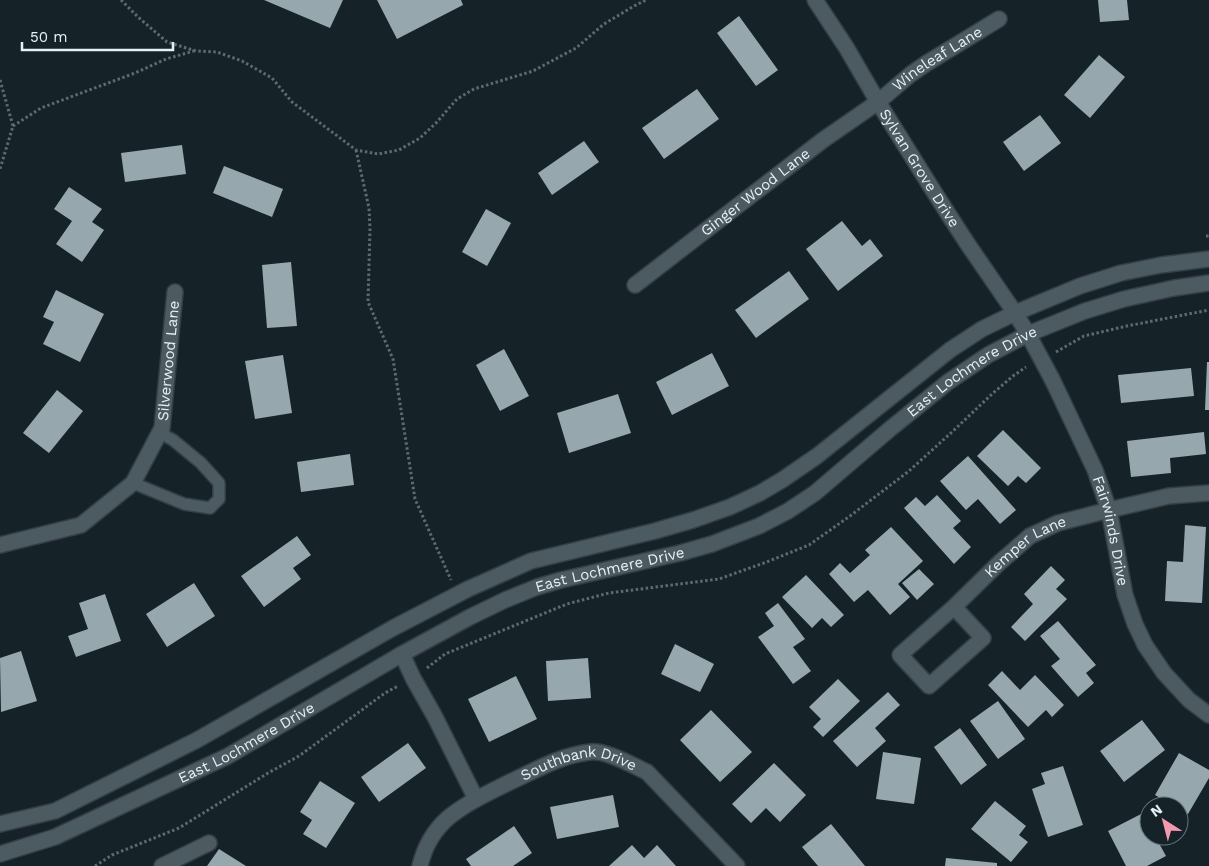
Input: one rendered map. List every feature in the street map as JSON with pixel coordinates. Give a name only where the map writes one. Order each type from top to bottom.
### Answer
[{"type":"street","name":"Sylvan Grove Drive","points":[[815,0],[846,47],[956,227],[1028,334]]},
{"type":"street","name":"Wineleaf Lane","points":[[878,102],[919,68],[999,19]]},
{"type":"street","name":"Ginger Wood Lane","points":[[635,285],[808,152],[878,102]]},
{"type":"street","name":"East Lochmere Drive","points":[[0,824],[55,811],[197,740],[393,628],[457,595],[531,561],[693,520],[730,507],[760,492],[782,480],[817,456],[950,350],[982,329],[1015,313],[1080,286],[1121,273],[1209,259]]},
{"type":"street","name":"East Lochmere Drive","points":[[0,854],[55,837],[228,756],[402,654],[470,617],[506,600],[537,587],[561,580],[712,544],[758,526],[788,511],[815,492],[948,382],[988,355],[1028,334],[1085,311],[1124,299],[1174,288],[1209,283]]},
{"type":"street","name":"Silverwood Lane","points":[[0,545],[81,525],[133,483],[162,428],[175,292]]},
{"type":"street","name":"Fairwinds Drive","points":[[1028,334],[1096,470],[1110,510],[1125,595],[1135,624],[1145,645],[1164,672],[1189,700],[1209,715]]},
{"type":"street","name":"Kemper Lane","points":[[954,607],[983,638],[929,686],[900,655],[954,607],[999,562],[1030,536],[1058,523],[1110,510],[1170,496],[1209,493]]},
{"type":"street","points":[[402,654],[476,799]]},
{"type":"street","name":"Southbank Drive","points":[[420,866],[422,856],[431,837],[448,818],[476,799],[536,769],[566,757],[592,752],[610,756],[647,772],[737,866]]},
{"type":"street","points":[[162,866],[209,843]]},
{"type":"lane","points":[[133,483],[184,504],[210,508],[218,499],[219,483],[201,463],[173,440],[160,433]]},
{"type":"path","points":[[121,0],[167,42],[196,51],[217,52],[242,61],[272,78],[292,102],[356,150],[378,154],[399,150],[420,138],[436,123],[456,98],[474,89],[533,71],[576,48],[604,24],[646,0]]},
{"type":"path","points":[[13,126],[41,108],[135,73],[166,59],[196,51]]},
{"type":"path","points":[[0,80],[13,126],[0,170]]},
{"type":"path","points":[[356,150],[369,208],[368,302],[393,358],[415,499],[457,595]]},
{"type":"path","points":[[95,866],[112,855],[180,828],[268,772],[299,756],[385,694],[413,678],[445,654],[567,604],[609,593],[719,579],[809,545],[908,471],[992,394],[1027,366],[1042,361],[1084,336],[1209,310]]},
{"type":"building","points":[[264,0],[343,0],[330,28]]},
{"type":"building","points":[[377,0],[461,0],[463,5],[397,39]]},
{"type":"building","points":[[1098,0],[1127,0],[1129,20],[1100,22]]},
{"type":"building","points":[[739,16],[778,70],[756,86],[717,33]]},
{"type":"building","points":[[1099,55],[1125,77],[1090,118],[1064,95]]},
{"type":"building","points":[[697,89],[719,119],[664,159],[642,128]]},
{"type":"building","points":[[1040,115],[1061,143],[1024,171],[1003,142]]},
{"type":"building","points":[[584,141],[599,162],[552,195],[538,173]]},
{"type":"building","points":[[182,145],[186,174],[125,182],[121,153]]},
{"type":"building","points":[[224,166],[283,189],[272,217],[213,193]]},
{"type":"building","points":[[69,187],[102,209],[92,222],[104,230],[82,262],[56,244],[72,221],[54,209]]},
{"type":"building","points":[[486,209],[511,223],[487,266],[462,252]]},
{"type":"building","points":[[842,221],[862,246],[870,239],[883,256],[838,291],[806,249]]},
{"type":"building","points":[[291,262],[297,326],[267,328],[262,265]]},
{"type":"building","points":[[789,271],[809,299],[756,338],[735,310]]},
{"type":"building","points":[[56,290],[104,314],[80,362],[43,344],[54,322],[43,317]]},
{"type":"building","points":[[504,349],[529,396],[500,411],[476,365]]},
{"type":"building","points":[[712,353],[729,386],[672,415],[656,382]]},
{"type":"building","points":[[283,355],[292,413],[255,419],[245,361]]},
{"type":"building","points":[[1207,362],[1209,362],[1209,410],[1205,410]]},
{"type":"building","points":[[1191,368],[1194,396],[1121,403],[1118,375]]},
{"type":"building","points":[[57,390],[83,411],[49,453],[23,433]]},
{"type":"building","points":[[618,394],[631,433],[569,453],[557,413]]},
{"type":"building","points":[[1003,430],[1041,468],[1026,483],[1018,476],[1008,486],[977,456]]},
{"type":"building","points":[[1204,432],[1206,454],[1170,458],[1171,473],[1131,477],[1127,441]]},
{"type":"building","points":[[350,454],[354,485],[301,492],[297,462]]},
{"type":"building","points":[[968,456],[1016,510],[1000,524],[978,499],[966,510],[940,481]]},
{"type":"building","points":[[937,495],[961,521],[953,528],[971,547],[954,564],[904,508],[916,497],[925,506]]},
{"type":"building","points":[[1185,525],[1206,527],[1202,603],[1165,601],[1167,561],[1183,562]]},
{"type":"building","points":[[891,527],[923,561],[898,584],[910,597],[890,615],[868,590],[854,602],[829,574],[840,563],[850,573],[870,555],[865,550]]},
{"type":"building","points":[[297,536],[311,555],[293,568],[301,579],[264,607],[241,576]]},
{"type":"building","points":[[1051,566],[1065,580],[1056,589],[1067,599],[1025,641],[1011,627],[1033,604],[1024,594]]},
{"type":"building","points":[[919,569],[934,584],[917,600],[902,583]]},
{"type":"building","points":[[806,575],[844,615],[831,627],[822,618],[812,628],[782,597]]},
{"type":"building","points":[[194,583],[215,616],[167,647],[146,614]]},
{"type":"building","points":[[105,594],[121,641],[76,657],[68,636],[88,629],[79,603]]},
{"type":"building","points":[[778,603],[805,639],[793,647],[811,671],[793,684],[758,637],[774,626],[765,613]]},
{"type":"building","points":[[1058,621],[1096,665],[1086,673],[1094,683],[1078,697],[1051,666],[1060,659],[1040,636]]},
{"type":"building","points":[[675,644],[714,664],[700,692],[661,674]]},
{"type":"building","points":[[21,651],[37,701],[1,712],[0,658]]},
{"type":"building","points":[[588,658],[591,698],[548,701],[546,661]]},
{"type":"building","points":[[1002,671],[1020,690],[1035,675],[1064,705],[1052,717],[1046,710],[1028,727],[988,685]]},
{"type":"building","points":[[516,676],[537,719],[489,742],[468,699]]},
{"type":"building","points":[[838,679],[860,701],[823,737],[813,727],[821,719],[809,707]]},
{"type":"building","points":[[888,692],[900,705],[875,728],[886,741],[857,767],[833,741]]},
{"type":"building","points":[[998,701],[1025,739],[998,759],[970,721]]},
{"type":"building","points":[[711,710],[752,752],[720,782],[680,740]]},
{"type":"building","points":[[1142,720],[1165,750],[1124,782],[1100,751]]},
{"type":"building","points":[[960,728],[987,765],[961,785],[934,747]]},
{"type":"building","points":[[408,743],[426,768],[379,802],[361,777]]},
{"type":"building","points":[[883,752],[921,758],[914,804],[876,799]]},
{"type":"building","points":[[1179,753],[1209,770],[1209,778],[1189,812],[1189,796],[1155,795]]},
{"type":"building","points":[[774,763],[806,795],[780,822],[766,808],[751,823],[732,804]]},
{"type":"building","points":[[1063,766],[1083,825],[1048,837],[1032,789],[1045,784],[1041,773]]},
{"type":"building","points":[[320,781],[355,803],[326,848],[303,834],[312,820],[300,812]]},
{"type":"building","points":[[613,795],[619,827],[557,839],[550,807]]},
{"type":"building","points":[[995,801],[1026,826],[1019,835],[1028,842],[1011,862],[971,829]]},
{"type":"building","points":[[1139,815],[1139,846],[1160,846],[1166,856],[1147,866],[1126,866],[1108,831]]},
{"type":"building","points":[[831,824],[865,866],[818,866],[802,847]]},
{"type":"building","points":[[514,826],[532,853],[513,866],[471,866],[466,859]]},
{"type":"building","points":[[632,845],[644,858],[657,845],[676,866],[609,866]]},
{"type":"building","points":[[219,849],[246,866],[207,866]]},
{"type":"building","points":[[946,858],[997,863],[997,866],[945,866]]}]
